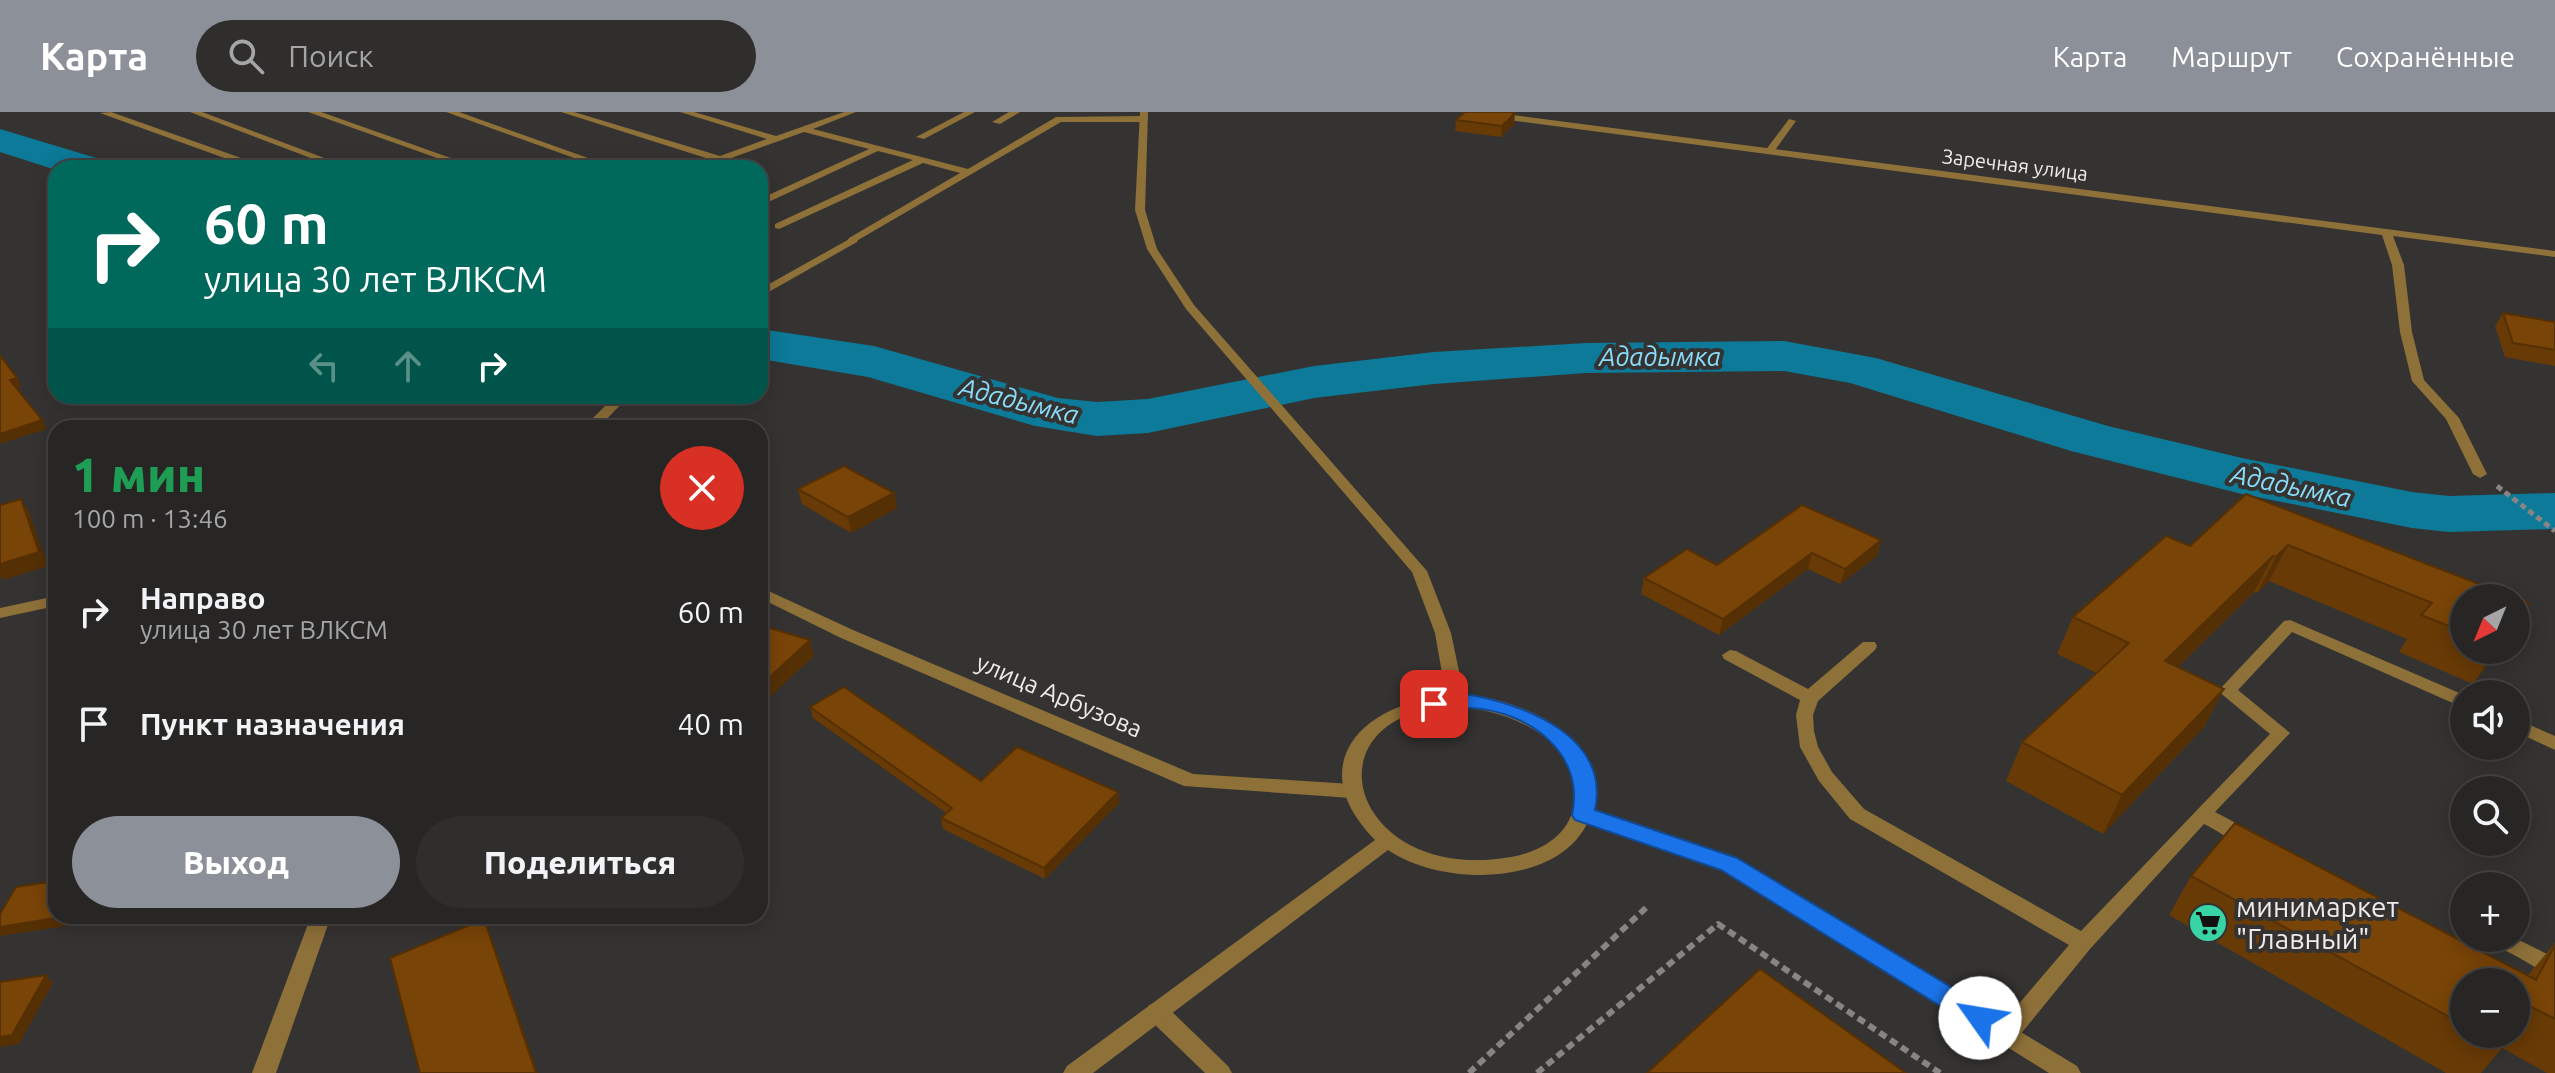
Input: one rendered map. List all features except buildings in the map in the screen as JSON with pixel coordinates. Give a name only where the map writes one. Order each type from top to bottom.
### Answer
[{"type":"street","points":[[107,112],[104,113],[238,160]]},
{"type":"street","points":[[194,112],[324,160]]},
{"type":"street","points":[[312,112],[451,160]]},
{"type":"street","points":[[450,112],[588,160]]},
{"type":"street","points":[[565,112],[720,159]]},
{"type":"street","points":[[684,112],[777,139]]},
{"type":"street","points":[[818,112],[836,117]]},
{"type":"street","points":[[746,160],[852,112]]},
{"type":"street","points":[[921,137],[971,112]]},
{"type":"street","points":[[997,122],[1016,112]]},
{"type":"street","name":"Заречная улица","points":[[1470,112],[2555,254]]},
{"type":"street","points":[[768,289],[1059,119],[1144,116],[1140,210],[1152,249],[1190,307],[1419,571],[1443,633],[1456,701]]},
{"type":"street","points":[[1770,151],[1792,121]]},
{"type":"street","points":[[715,160],[811,131],[969,172]]},
{"type":"street","points":[[768,199],[878,148]]},
{"type":"street","points":[[779,226],[922,160]]},
{"type":"street","points":[[2387,233],[2398,265],[2406,332],[2418,381],[2452,418],[2480,474]]},
{"type":"street","points":[[598,420],[614,404]]},
{"type":"street","name":"улица Арбузова","points":[[768,596],[847,634],[1191,781],[1351,791]]},
{"type":"street","points":[[0,613],[48,603]]},
{"type":"street","points":[[2007,1034],[2083,943],[2281,733],[2227,691],[2290,625],[2450,696]]},
{"type":"street","points":[[1869,646],[1810,698],[1805,717],[1810,750],[1828,783],[1857,814],[2083,943]]},
{"type":"street","points":[[1730,655],[1810,698]]},
{"type":"street","points":[[1456,701],[1504,708],[1531,719],[1555,734],[1573,753],[1584,774],[1587,795],[1583,815],[1573,832],[1558,846],[1530,860],[1501,867],[1463,867],[1426,859],[1388,840],[1362,814],[1351,791],[1350,766],[1357,746],[1372,729],[1390,716],[1411,707],[1456,701]]},
{"type":"street","points":[[2530,732],[2555,744]]},
{"type":"street","points":[[2202,814],[2259,843]]},
{"type":"street","points":[[1583,815],[1729,864],[2069,1073]]},
{"type":"street","points":[[1075,1073],[1388,840]]},
{"type":"street","points":[[264,1073],[318,924]]},
{"type":"street","points":[[2428,933],[2456,948],[2498,939],[2555,968]]},
{"type":"street","points":[[1157,1012],[1220,1073]]},
{"type":"path","points":[[2517,501],[2555,531]]},
{"type":"path","points":[[1469,1073],[1648,906]]},
{"type":"path","points":[[1537,1073],[1718,924],[1940,1073]]},
{"type":"waterway","name":"Ададымка","points":[[0,140],[64,160]]},
{"type":"waterway","name":"Ададымка","points":[[768,345],[874,362],[1054,414],[1097,419],[1148,416],[1314,382],[1434,368],[1586,358],[1784,356],[1858,369],[2091,439],[2242,476],[2412,510],[2449,514],[2555,511]]},
{"type":"place","name":"минимаркет \"Главный\"","points":[[2208,923]]},
{"type":"route","points":[[1434,704],[1471,701],[1504,708],[1531,719],[1555,734],[1573,753],[1584,774],[1587,795],[1583,815],[1729,864],[1980,1018]]}]
